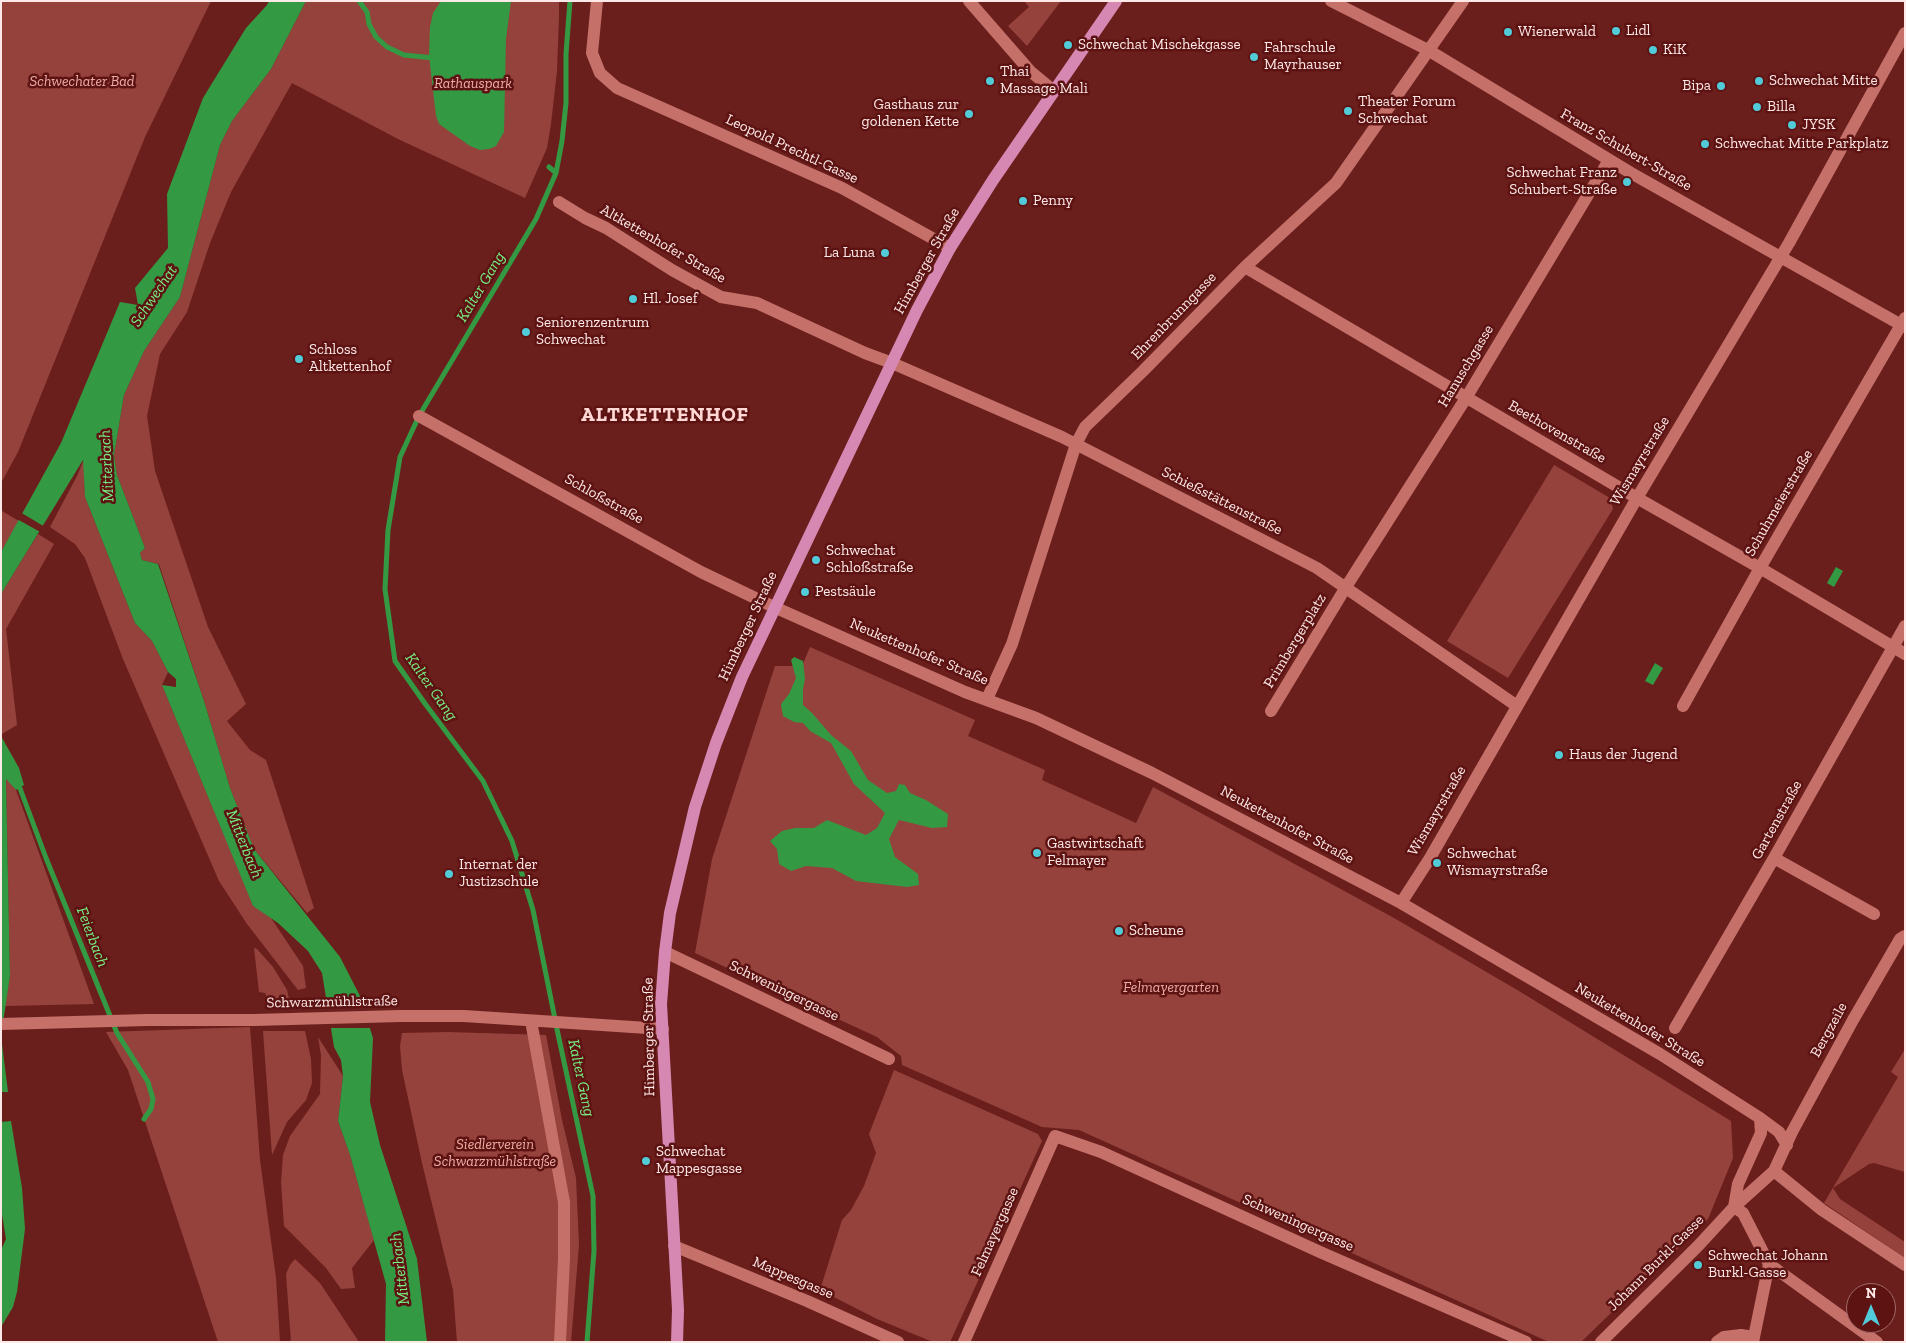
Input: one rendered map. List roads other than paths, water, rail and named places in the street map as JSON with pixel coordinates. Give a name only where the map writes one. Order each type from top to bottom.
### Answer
[{"type":"main road","name":"Himberger Straße","points":[[677,1342],[678,1310],[661,1004],[670,913],[694,807],[716,743],[742,677],[917,310],[950,248],[1009,155],[1116,1]]},
{"type":"street","name":"Leopold Prechtl-Gasse","points":[[597,1],[592,53],[600,73],[617,88],[842,188],[950,248]]},
{"type":"street","points":[[969,1],[1030,71],[1054,91]]},
{"type":"street","name":"Franz Schubert-Straße","points":[[1331,1],[1428,50],[1609,160],[1781,258],[1904,323]]},
{"type":"street","name":"Ehrenbrunngasse","points":[[987,699],[1012,644],[1076,444],[1085,427],[1144,371],[1245,267],[1336,183],[1464,1]]},
{"type":"street","name":"Wismayrstraße","points":[[1401,903],[1430,858],[1637,498],[1781,258],[1905,34]]},
{"type":"street","name":"Hanuschgasse","points":[[1346,587],[1466,398],[1609,160]]},
{"type":"street","name":"Altkettenhofer Straße","points":[[559,202],[606,228],[672,270],[722,297],[757,304],[865,354],[892,363]]},
{"type":"street","name":"Beethovenstraße","points":[[1245,267],[1905,654]]},
{"type":"street","name":"Schuhmeierstraße","points":[[1683,706],[1760,568],[1904,323]]},
{"type":"street","name":"Schießstättenstraße","points":[[892,363],[1076,444],[1317,568],[1517,706]]},
{"type":"street","name":"Schloßstraße","points":[[419,416],[701,572],[774,607]]},
{"type":"street","name":"Primbergerplatz","points":[[1271,711],[1346,587]]},
{"type":"street","name":"Neukettenhofer Straße","points":[[774,607],[965,692],[1036,718],[1152,772],[1401,903],[1660,1054],[1760,1118],[1779,1132],[1787,1145]]},
{"type":"street","name":"Gartenstraße","points":[[1675,1028],[1774,858],[1905,626]]},
{"type":"street","points":[[1774,858],[1874,914]]},
{"type":"street","name":"Bergzeile","points":[[1787,1145],[1792,1132],[1853,1020],[1900,938],[1905,936]]},
{"type":"street","name":"Schweningergasse","points":[[665,952],[889,1059]]},
{"type":"street","name":"Schwarzmühlstraße","points":[[1,1024],[85,1021],[464,1016],[663,1028]]},
{"type":"street","points":[[535,1021],[564,1202],[564,1259],[560,1342]]},
{"type":"street","points":[[1760,1118],[1761,1133],[1738,1184],[1734,1207],[1743,1213],[1769,1264],[1877,1342]]},
{"type":"street","name":"Schweningergasse","points":[[1055,1136],[1101,1152],[1320,1252],[1526,1342]]},
{"type":"street","name":"Felmayergasse","points":[[964,1342],[1055,1136]]},
{"type":"street","points":[[1787,1145],[1774,1171],[1822,1210],[1905,1265]]},
{"type":"street","name":"Johann Burkl-Gasse","points":[[1601,1342],[1698,1246],[1734,1207],[1774,1171]]},
{"type":"street","name":"Mappesgasse","points":[[674,1246],[807,1301],[898,1342]]},
{"type":"street","points":[[1718,1342],[1724,1337],[1741,1335],[1754,1339],[1769,1264]]},
{"type":"water","points":[[269,1],[306,1],[271,69],[232,121],[220,145],[180,297],[144,351],[124,395],[114,455],[117,475],[145,548],[140,553],[142,560],[158,564],[204,701],[230,788],[254,849],[340,957],[360,996],[373,1038],[370,1102],[380,1145],[417,1259],[427,1342],[385,1342],[386,1284],[350,1155],[338,1121],[343,1076],[341,1060],[334,1047],[322,973],[308,951],[278,923],[253,906],[162,685],[176,687],[176,679],[168,672],[152,641],[135,623],[85,497],[83,460],[1,594],[1,552],[61,443],[120,302],[138,305],[135,288],[168,248],[167,194],[203,98],[246,28]]},
{"type":"water","points":[[441,1],[511,1],[506,39],[504,132],[496,146],[489,149],[480,150],[470,146],[439,124],[436,116],[429,56],[430,27],[433,13]]},
{"type":"water","points":[[1836,567],[1843,571],[1834,587],[1827,583]]},
{"type":"water","points":[[794,657],[803,661],[805,679],[803,705],[831,735],[851,751],[868,780],[887,793],[896,791],[899,784],[905,785],[910,793],[926,800],[948,814],[947,827],[932,828],[899,820],[889,839],[895,857],[918,874],[919,885],[907,887],[856,881],[832,868],[806,866],[791,871],[779,864],[777,849],[770,841],[782,831],[795,828],[814,828],[827,820],[866,835],[877,828],[885,813],[854,784],[831,743],[810,731],[803,723],[794,722],[783,716],[781,704],[789,694],[796,678],[791,660]]},
{"type":"water","points":[[1655,663],[1663,668],[1653,685],[1645,681]]},
{"type":"water","points":[[1,736],[19,768],[24,785],[16,790],[6,779],[10,976],[1,1036]]},
{"type":"water","points":[[1,1036],[8,1092],[1,1092]]},
{"type":"water","points":[[11,1121],[22,1188],[25,1229],[17,1292],[13,1307],[1,1327],[1,1250],[6,1239],[1,1208],[1,1122]]},
{"type":"waterway","points":[[359,1],[367,12],[369,24],[376,37],[387,47],[404,55],[434,58]]},
{"type":"waterway","name":"Kalter Gang","points":[[570,1],[566,54],[566,103],[556,173],[536,219],[419,416],[400,457],[388,530],[385,589],[395,661],[483,781],[512,841],[533,910],[593,1196],[594,1251],[587,1342]]},
{"type":"waterway","name":"Kalter Gang","points":[[549,167],[556,173]]},
{"type":"waterway","name":"Feierbach","points":[[18,783],[46,858],[117,1033],[148,1082],[153,1099],[151,1109],[144,1119]]},
{"type":"place","name":"Lidl","points":[[1616,31]]},
{"type":"place","name":"Wienerwald","points":[[1508,32]]},
{"type":"place","name":"Schwechat Mischekgasse","points":[[1068,45]]},
{"type":"place","name":"KiK","points":[[1653,50]]},
{"type":"place","name":"Fahrschule Mayrhauser","points":[[1254,57]]},
{"type":"place","name":"Thai Massage Mali","points":[[990,81]]},
{"type":"place","name":"Schwechat Mitte","points":[[1759,81]]},
{"type":"place","name":"Bipa","points":[[1721,86]]},
{"type":"place","name":"Billa","points":[[1757,107]]},
{"type":"place","name":"Theater Forum Schwechat","points":[[1348,111]]},
{"type":"place","name":"Gasthaus zur goldenen Kette","points":[[969,114]]},
{"type":"place","name":"JYSK","points":[[1792,125]]},
{"type":"place","name":"Schwechat Mitte Parkplatz","points":[[1705,144]]},
{"type":"place","name":"Schwechat Franz Schubert-Straße","points":[[1627,182]]},
{"type":"place","name":"Penny","points":[[1023,201]]},
{"type":"place","name":"La Luna","points":[[885,253]]},
{"type":"place","name":"Hl. Josef","points":[[633,299]]},
{"type":"place","name":"Seniorenzentrum Schwechat","points":[[526,332]]},
{"type":"place","name":"Schloss Altkettenhof","points":[[299,359]]},
{"type":"place","name":"Schwechat Schloßstraße","points":[[816,560]]},
{"type":"place","name":"Pestsäule","points":[[805,592]]},
{"type":"place","name":"Haus der Jugend","points":[[1559,755]]},
{"type":"place","name":"Gastwirtschaft Felmayer","points":[[1037,853]]},
{"type":"place","name":"Schwechat Wismayrstraße","points":[[1437,863]]},
{"type":"place","name":"Internat der Justizschule","points":[[449,874]]},
{"type":"place","name":"Scheune","points":[[1119,931]]},
{"type":"place","name":"Schwechat Mappesgasse","points":[[646,1161]]},
{"type":"place","name":"Schwechat Johann Burkl-Gasse","points":[[1698,1265]]},
{"type":"district","name":"ALTKETTENHOF","points":[[665,415]]},
{"type":"park label","name":"Schwechater Bad","points":[[82,82]]},
{"type":"park label","name":"Rathauspark","points":[[473,84]]},
{"type":"park label","name":"Felmayergarten","points":[[1171,988]]},
{"type":"park label","name":"Siedlerverein Schwarzmühlstraße","points":[[495,1154]]},
{"type":"water label","name":"Schwechat","points":[[154,296]]},
{"type":"water label","name":"Mitterbach","points":[[107,466]]},
{"type":"water label","name":"Mitterbach","points":[[244,844]]},
{"type":"water label","name":"Mitterbach","points":[[400,1269]]}]
